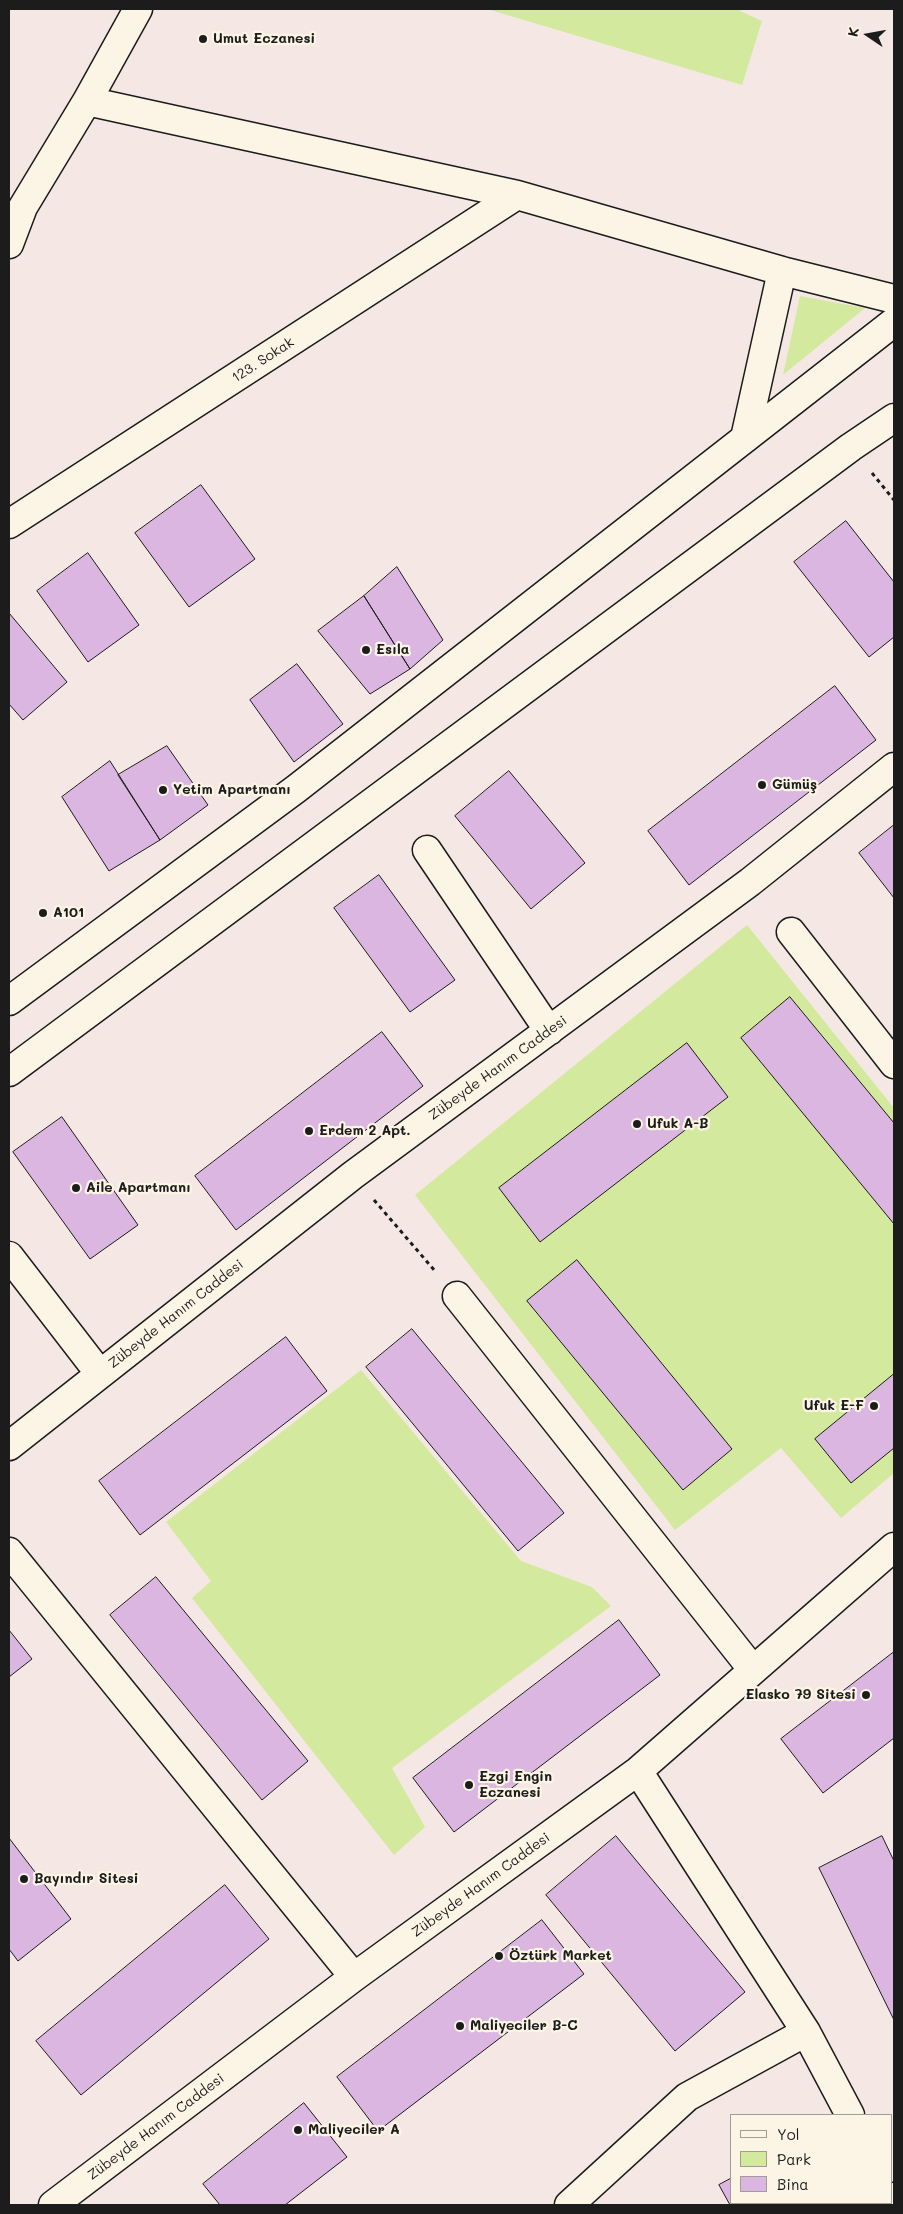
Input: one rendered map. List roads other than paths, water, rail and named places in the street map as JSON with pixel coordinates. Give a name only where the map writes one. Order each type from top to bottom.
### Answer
[{"type":"street","points":[[9,244],[16,206],[87,101],[138,9]]},
{"type":"street","points":[[87,101],[517,195],[782,271],[894,299]]},
{"type":"street","name":"123. Sokak","points":[[9,524],[517,195]]},
{"type":"street","points":[[745,438],[782,271]]},
{"type":"street","points":[[9,1001],[296,789],[894,322]]},
{"type":"street","points":[[9,1072],[894,418]]},
{"type":"street","name":"Zübeyde Hanım Caddesi","points":[[9,1446],[353,1175],[750,882],[894,767]]},
{"type":"street","points":[[427,850],[549,1031]]},
{"type":"street","points":[[791,932],[894,1064]]},
{"type":"street","points":[[9,1256],[100,1374]]},
{"type":"street","points":[[457,1296],[753,1670]]},
{"type":"street","name":"Zübeyde Hanım Caddesi","points":[[53,2205],[354,1977],[638,1771],[894,1547]]},
{"type":"street","points":[[9,1552],[354,1977]]},
{"type":"street","points":[[638,1771],[806,2032],[849,2114]]},
{"type":"street","points":[[569,2205],[687,2096],[806,2032]]},
{"type":"place","name":"Umut Eczanesi","points":[[203,39]]},
{"type":"place","name":"Esıla","points":[[366,650]]},
{"type":"place","name":"Gümüş","points":[[762,785]]},
{"type":"place","name":"Yetim Apartmanı","points":[[163,790]]},
{"type":"place","name":"A101","points":[[43,913]]},
{"type":"place","name":"Ufuk A-B","points":[[637,1124]]},
{"type":"place","name":"Erdem 2 Apt.","points":[[309,1131]]},
{"type":"place","name":"Aile Apartmanı","points":[[76,1188]]},
{"type":"place","name":"Ufuk E-F","points":[[874,1406]]},
{"type":"place","name":"Elasko 79 Sitesi","points":[[866,1695]]},
{"type":"place","name":"Ezgi Engin Eczanesi","points":[[469,1785]]},
{"type":"place","name":"Bayındır Sitesi","points":[[24,1879]]},
{"type":"place","name":"Öztürk Market","points":[[499,1956]]},
{"type":"place","name":"Maliyeciler B-C","points":[[460,2026]]},
{"type":"place","name":"Maliyeciler A","points":[[298,2130]]}]
